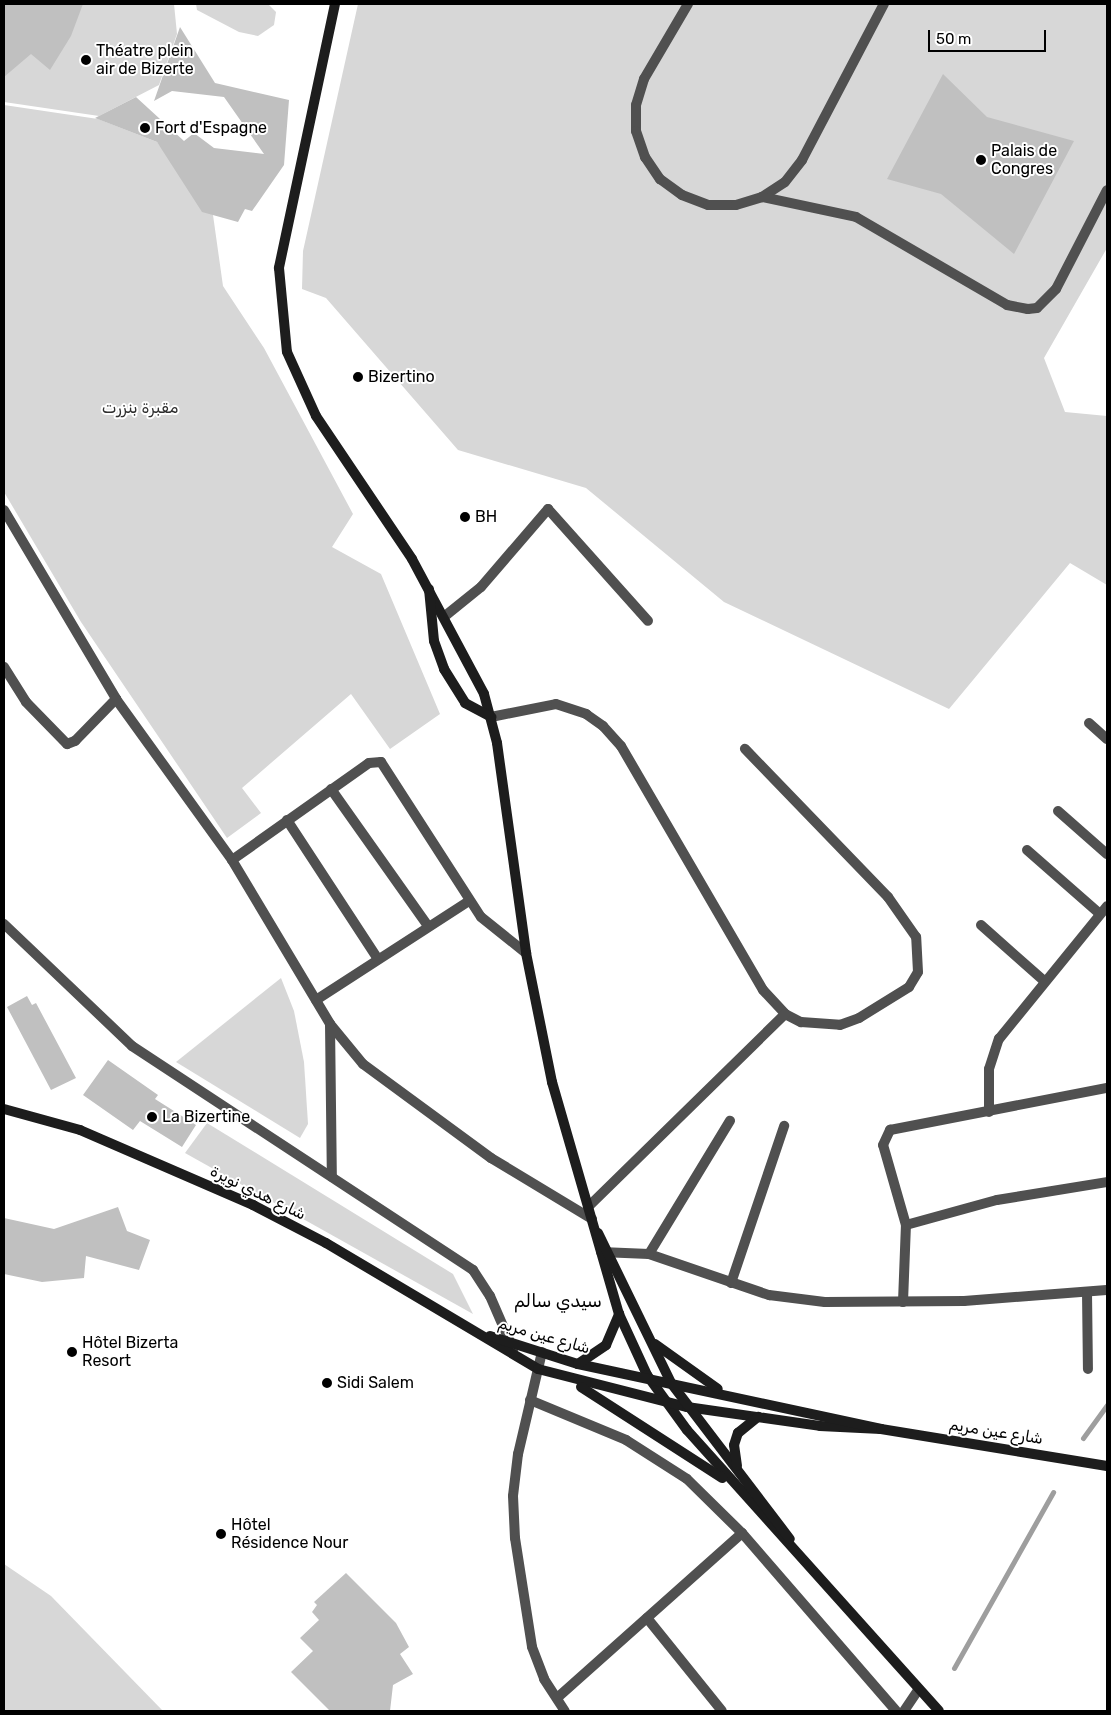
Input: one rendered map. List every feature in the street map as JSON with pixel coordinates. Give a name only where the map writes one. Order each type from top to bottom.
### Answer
[{"type":"street","points":[[336,4],[285,226],[280,305],[287,352],[301,390],[429,588],[445,616],[491,717],[526,953],[552,1082],[588,1207],[604,1252],[619,1314],[647,1375],[663,1401],[741,1492],[795,1548],[918,1690],[939,1711]]},
{"type":"street","points":[[688,4],[644,79],[636,105],[636,131],[645,157],[675,190],[708,204],[736,205],[762,197],[785,182],[802,160],[884,4]]},
{"type":"street","points":[[762,197],[856,217],[1007,305],[1028,309],[1049,299],[1107,190]]},
{"type":"street","points":[[445,616],[481,587],[548,509],[648,621]]},
{"type":"street","points":[[4,510],[116,699],[232,860],[330,1024],[363,1064],[390,1088],[492,1158],[594,1224]]},
{"type":"street","points":[[429,588],[434,642],[444,669],[465,703],[491,717],[556,704],[586,714],[603,726],[621,746],[746,967],[784,1014],[818,1025],[840,1025],[859,1018],[909,987],[918,972],[920,957],[916,937],[894,905],[745,749]]},
{"type":"street","points":[[4,667],[26,702],[67,744],[75,742],[116,699]]},
{"type":"street","points":[[1089,723],[1107,738]]},
{"type":"street","points":[[232,860],[369,763],[381,762],[481,917],[526,953]]},
{"type":"street","points":[[332,789],[428,926]]},
{"type":"street","points":[[1058,811],[1107,854]]},
{"type":"street","points":[[287,820],[378,959]]},
{"type":"street","points":[[990,1112],[993,1055],[1043,980],[1104,910],[1027,850]]},
{"type":"street","points":[[316,1000],[428,926],[470,901]]},
{"type":"street","points":[[4,924],[132,1046],[473,1270],[490,1296],[511,1341],[515,1358]]},
{"type":"street","points":[[981,925],[1043,980]]},
{"type":"street","points":[[588,1207],[784,1014]]},
{"type":"street","points":[[330,1024],[332,1178]]},
{"type":"street","points":[[903,1302],[906,1225],[884,1152],[884,1137],[890,1130],[1107,1088]]},
{"type":"street","name":"شارع هدي نويرة","points":[[4,1109],[72,1127],[252,1205],[484,1334]]},
{"type":"street","points":[[649,1254],[730,1121]]},
{"type":"street","points":[[731,1283],[784,1126]]},
{"type":"street","points":[[906,1225],[997,1200],[1107,1182]]},
{"type":"street","points":[[604,1252],[649,1254],[731,1283],[769,1294],[825,1302],[903,1302],[1107,1290]]},
{"type":"street","points":[[604,1252],[671,1383],[686,1407],[738,1469],[795,1548]]},
{"type":"street","points":[[1087,1292],[1088,1369]]},
{"type":"street","points":[[578,1364],[606,1345],[619,1314]]},
{"type":"street","name":"شارع عين مريم","points":[[484,1334],[511,1341],[578,1364],[647,1375],[671,1383],[881,1429],[1107,1466]]},
{"type":"street","name":"شارع عين مريم","points":[[484,1334],[515,1358],[538,1369],[572,1381],[686,1407],[758,1418],[881,1429]]},
{"type":"street","points":[[649,1340],[688,1372],[733,1396]]},
{"type":"street","points":[[542,1352],[530,1400],[513,1496],[515,1538],[532,1647],[556,1698],[565,1711]]},
{"type":"street","points":[[572,1381],[659,1433],[741,1492]]},
{"type":"street","points":[[530,1400],[574,1415],[655,1456],[687,1479],[742,1534],[896,1711]]},
{"type":"street","points":[[738,1469],[734,1451],[738,1433],[758,1418]]},
{"type":"street","points":[[556,1698],[742,1534]]},
{"type":"street","points":[[647,1618],[722,1711]]},
{"type":"street","points":[[904,1711],[918,1690]]},
{"type":"green space","name":"Théatre plein air de Bizerte","points":[[4,4],[174,4],[177,34],[159,85],[99,116],[4,102]]},
{"type":"green space","points":[[196,4],[268,4],[276,12],[274,25],[258,36],[239,32],[197,10]]},
{"type":"green space","points":[[358,4],[1107,4],[1107,248],[1044,358],[1065,412],[1107,416],[1107,585],[1070,563],[949,709],[724,602],[586,488],[458,450],[326,298],[302,289],[303,251]]},
{"type":"green space","name":"مقبرة بنزرت","points":[[4,105],[98,119],[157,142],[213,215],[223,286],[264,348],[353,514],[332,547],[381,574],[440,714],[390,749],[351,694],[242,788],[261,813],[227,838],[81,622],[4,492]]},
{"type":"green space","points":[[281,978],[294,1011],[304,1062],[308,1124],[300,1138],[176,1062]]},
{"type":"green space","points":[[207,1123],[453,1274],[473,1314],[185,1153]]},
{"type":"green space","points":[[4,1564],[51,1596],[163,1711],[4,1711]]},
{"type":"building","points":[[4,4],[83,4],[71,36],[50,70],[31,54],[4,77]]},
{"type":"building","name":"Fort d'Espagne","points":[[180,27],[215,83],[289,100],[284,165],[252,211],[245,209],[238,222],[202,212],[157,142],[95,118],[136,97],[184,141],[194,133],[214,148],[264,154],[224,97],[172,91],[154,101]]},
{"type":"building","name":"Palais de Congres","points":[[943,74],[987,117],[1074,141],[1014,254],[941,194],[887,179]]},
{"type":"building","points":[[27,996],[32,1005],[36,1003],[76,1078],[51,1090],[7,1007]]},
{"type":"building","points":[[108,1060],[158,1095],[155,1099],[196,1125],[182,1147],[140,1121],[133,1130],[83,1095]]},
{"type":"building","points":[[118,1207],[127,1231],[150,1240],[139,1270],[86,1256],[84,1278],[42,1282],[4,1274],[4,1218],[54,1229]]},
{"type":"building","points":[[346,1573],[396,1623],[409,1647],[400,1654],[413,1674],[393,1685],[390,1711],[330,1711],[291,1672],[313,1651],[300,1638],[319,1620],[312,1612],[317,1605],[314,1602]]},
{"type":"waterway","points":[[1083,1438],[1107,1405]]},
{"type":"waterway","points":[[954,1668],[1053,1492]]},
{"type":"place","name":"Théatre plein air de Bizerte","points":[[86,60]]},
{"type":"place","name":"Fort d'Espagne","points":[[145,128]]},
{"type":"place","name":"Palais de Congres","points":[[981,160]]},
{"type":"place","name":"Bizertino","points":[[358,377]]},
{"type":"place","name":"BH","points":[[465,517]]},
{"type":"place","name":"La Bizertine","points":[[152,1117]]},
{"type":"place","name":"Hôtel Bizerta Resort","points":[[72,1352]]},
{"type":"place","name":"Sidi Salem","points":[[327,1383]]},
{"type":"place","name":"Hôtel Résidence Nour","points":[[221,1534]]},
{"type":"district","name":"سيدي سالم","points":[[558,1301]]}]
